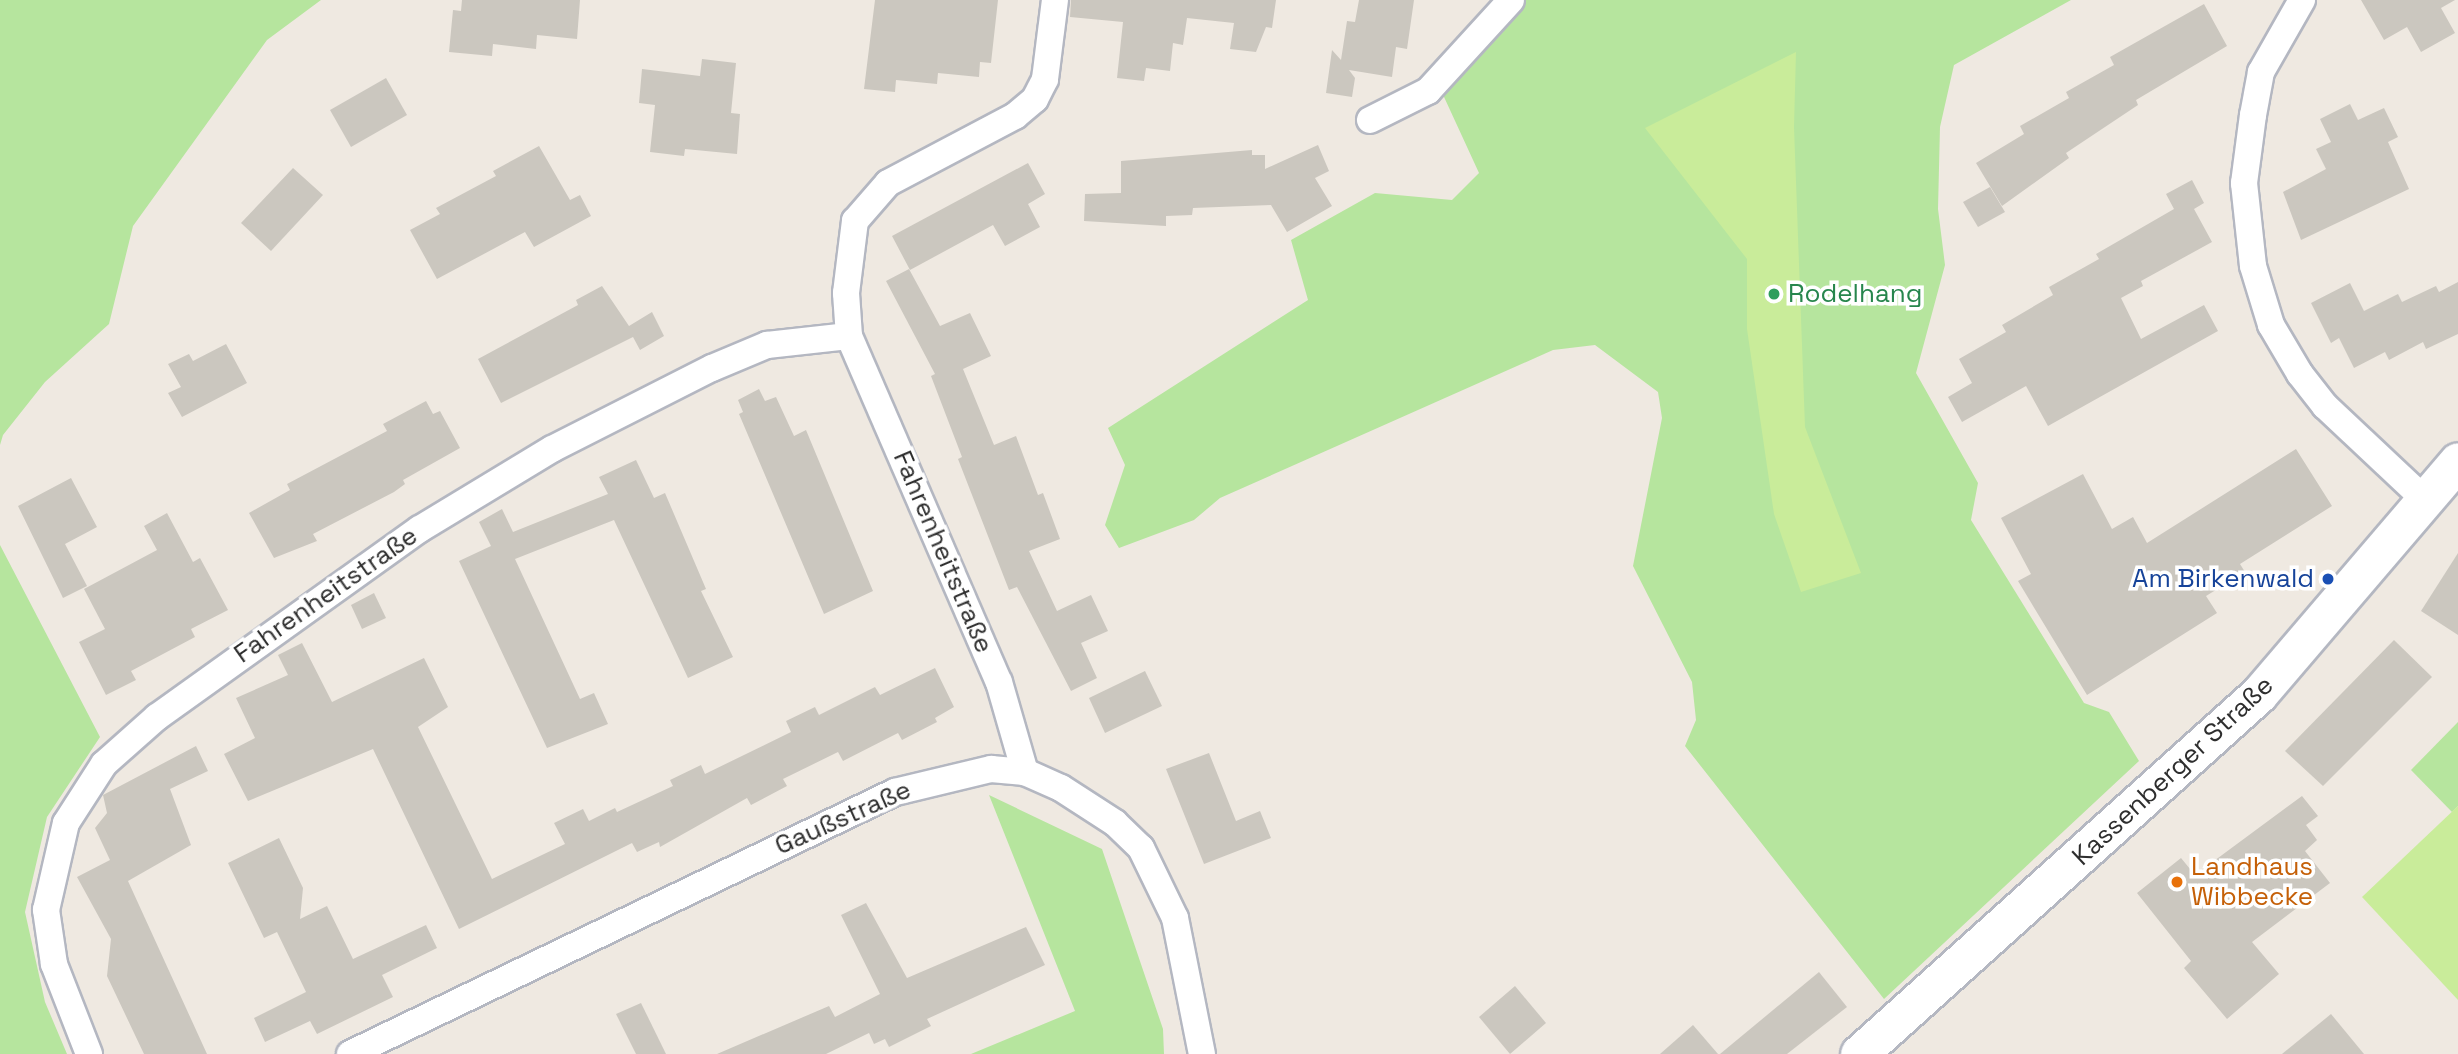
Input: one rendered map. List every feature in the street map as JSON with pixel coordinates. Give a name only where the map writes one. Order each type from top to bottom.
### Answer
[{"type":"street","name":"Fahrenheitstraße","points":[[1025,772],[999,682],[849,336],[846,293],[855,221],[888,183],[1015,116],[1035,99],[1045,79],[1055,0]]},
{"type":"street","points":[[1370,120],[1428,91],[1511,0]]},
{"type":"street","points":[[2302,0],[2261,72],[2244,183],[2249,249],[2271,324],[2286,354],[2325,406],[2426,501]]},
{"type":"street","name":"Fahrenheitstraße","points":[[89,1054],[63,992],[48,936],[48,884],[72,809],[104,764],[130,739],[399,543],[552,449],[689,379],[767,345],[849,336]]},
{"type":"street","name":"Kassenberger Straße","points":[[1859,1054],[2259,694],[2458,461]]},
{"type":"street","name":"Gaußstraße","points":[[350,1054],[895,792],[983,770],[1025,772],[1061,788],[1115,823],[1151,863],[1175,918],[1202,1054]]},
{"type":"green space","points":[[0,0],[321,0],[267,40],[133,226],[109,324],[45,382],[3,435],[0,445]]},
{"type":"green space","points":[[1505,0],[2071,0],[1954,65],[1940,127],[1938,209],[1945,265],[1916,373],[1978,483],[1971,520],[2084,703],[2109,712],[2139,761],[1884,999],[1685,746],[1696,720],[1692,682],[1633,566],[1662,418],[1658,392],[1595,345],[1553,350],[1220,498],[1194,520],[1119,548],[1105,525],[1125,465],[1108,428],[1308,300],[1291,240],[1375,193],[1452,200],[1479,173],[1433,73]]},
{"type":"green space","name":"Rodelhang","points":[[1796,52],[1794,127],[1805,427],[1861,573],[1801,592],[1774,514],[1747,329],[1747,259],[1645,128]]},
{"type":"green space","points":[[0,545],[100,737],[47,817],[25,912],[45,1002],[67,1054],[0,1054]]},
{"type":"green space","points":[[2458,722],[2458,806],[2452,812],[2411,770]]},
{"type":"green space","points":[[989,795],[1102,849],[1163,1029],[1164,1054],[971,1054],[1075,1011]]},
{"type":"green space","points":[[2458,806],[2458,1000],[2362,897]]},
{"type":"building","points":[[462,0],[580,0],[577,39],[537,35],[536,49],[493,44],[492,56],[449,52],[453,10],[461,11]]},
{"type":"building","points":[[875,0],[998,0],[991,63],[980,62],[979,77],[938,73],[937,84],[896,80],[895,92],[864,89]]},
{"type":"building","points":[[1071,0],[1276,0],[1272,28],[1266,27],[1256,52],[1230,49],[1234,23],[1187,18],[1183,45],[1173,43],[1170,71],[1146,68],[1144,81],[1117,78],[1123,22],[1070,17]]},
{"type":"building","points":[[1359,0],[1414,0],[1407,49],[1396,47],[1392,77],[1349,70],[1355,78],[1352,97],[1326,93],[1332,50],[1341,60],[1347,21],[1355,22]]},
{"type":"building","points":[[2361,0],[2455,0],[2441,8],[2455,33],[2421,52],[2407,27],[2384,40]]},
{"type":"building","points":[[2204,4],[2227,46],[2136,100],[2138,105],[2066,153],[2069,158],[2002,206],[1976,163],[2024,134],[2020,126],[2069,98],[2066,92],[2114,65],[2110,57]]},
{"type":"building","points":[[702,59],[736,63],[731,113],[740,114],[737,154],[685,149],[684,156],[650,152],[655,105],[639,103],[642,69],[700,76]]},
{"type":"building","points":[[386,78],[407,115],[351,147],[330,110]]},
{"type":"building","points":[[2350,104],[2358,120],[2384,108],[2398,137],[2388,142],[2409,189],[2301,240],[2283,192],[2326,169],[2316,149],[2331,142],[2320,119]]},
{"type":"building","points":[[1318,145],[1329,171],[1315,178],[1332,206],[1287,232],[1271,205],[1193,208],[1192,215],[1166,216],[1166,226],[1084,221],[1085,194],[1121,193],[1121,161],[1252,150],[1252,155],[1265,155],[1265,169]]},
{"type":"building","points":[[539,146],[570,200],[580,195],[591,216],[534,247],[525,232],[437,279],[410,230],[440,214],[436,208],[496,176],[493,171]]},
{"type":"building","points":[[1028,163],[1045,194],[1028,204],[1040,227],[1005,246],[993,225],[910,270],[892,236]]},
{"type":"building","points":[[293,168],[323,195],[271,251],[241,223]]},
{"type":"building","points":[[2192,180],[2204,203],[2194,209],[2212,242],[2141,281],[2143,286],[2121,298],[2141,339],[2204,305],[2218,331],[2048,426],[2026,386],[1962,422],[1948,397],[1972,383],[1959,359],[2006,332],[2002,325],[2053,295],[2049,287],[2099,259],[2096,254],[2174,209],[2166,194]]},
{"type":"building","points":[[1990,187],[2005,212],[1978,227],[1963,202]]},
{"type":"building","points":[[909,269],[940,326],[970,313],[991,356],[963,369],[994,445],[1016,436],[1038,495],[1043,493],[1060,539],[1029,551],[1057,611],[1091,595],[1108,631],[1081,643],[1097,678],[1071,691],[1017,587],[1009,590],[958,459],[962,457],[931,376],[935,374],[886,281]]},
{"type":"building","points":[[2458,282],[2458,334],[2426,349],[2423,342],[2389,360],[2385,352],[2354,368],[2339,338],[2331,343],[2311,303],[2350,283],[2364,311],[2398,294],[2402,302],[2436,286],[2439,292]]},
{"type":"building","points":[[602,286],[629,326],[652,312],[664,336],[640,350],[633,337],[501,403],[478,359],[578,305],[576,300]]},
{"type":"building","points":[[226,344],[247,383],[182,417],[168,393],[181,387],[168,364],[189,354],[193,361]]},
{"type":"building","points":[[759,389],[765,401],[776,397],[794,436],[806,430],[873,591],[824,614],[739,414],[743,412],[738,400]]},
{"type":"building","points":[[426,401],[433,414],[440,411],[460,448],[403,480],[405,484],[394,492],[313,534],[317,541],[274,558],[249,513],[290,490],[287,484],[387,431],[383,424]]},
{"type":"building","points":[[2296,449],[2332,506],[2240,564],[2245,572],[2206,596],[2217,613],[2087,695],[2018,581],[2031,574],[2001,518],[2083,474],[2112,529],[2133,517],[2147,543]]},
{"type":"building","points":[[636,460],[654,498],[665,493],[706,589],[701,591],[733,657],[688,678],[614,520],[515,559],[580,699],[594,693],[608,724],[547,748],[459,561],[491,546],[479,522],[502,509],[513,532],[608,494],[599,477]]},
{"type":"building","points":[[71,478],[97,527],[65,544],[87,586],[63,598],[18,506]]},
{"type":"building","points":[[167,513],[193,562],[200,558],[228,610],[191,629],[195,637],[131,671],[136,680],[106,695],[79,642],[105,629],[84,589],[157,550],[144,526]]},
{"type":"building","points":[[2458,553],[2458,635],[2421,611]]},
{"type":"building","points":[[374,593],[386,618],[362,629],[351,605]]},
{"type":"building","points":[[2394,640],[2432,677],[2323,786],[2285,751]]},
{"type":"building","points":[[302,643],[332,702],[424,658],[448,707],[418,727],[492,879],[565,844],[554,823],[583,809],[589,821],[615,808],[617,812],[673,786],[670,780],[701,765],[705,774],[791,732],[786,721],[815,707],[819,715],[875,687],[880,695],[935,668],[954,707],[935,718],[937,722],[902,740],[898,733],[843,761],[838,752],[783,779],[787,786],[751,805],[747,798],[660,847],[659,842],[637,852],[632,843],[459,929],[373,749],[248,801],[224,754],[255,738],[236,698],[288,675],[278,655]]},
{"type":"building","points":[[1145,671],[1162,706],[1105,733],[1089,698]]},
{"type":"building","points":[[196,746],[208,771],[170,789],[191,845],[128,881],[207,1054],[144,1054],[107,976],[111,939],[77,877],[110,860],[95,828],[107,813],[103,795]]},
{"type":"building","points":[[1209,753],[1236,821],[1260,811],[1271,838],[1204,864],[1166,769]]},
{"type":"building","points":[[2302,796],[2318,816],[2306,825],[2317,840],[2305,851],[2330,883],[2252,942],[2279,974],[2227,1019],[2184,968],[2191,961],[2137,893],[2181,858],[2195,875]]},
{"type":"building","points":[[279,838],[303,888],[300,919],[327,906],[353,959],[426,925],[437,948],[382,975],[393,997],[317,1034],[310,1021],[265,1042],[254,1018],[306,992],[277,932],[264,938],[228,863]]},
{"type":"building","points":[[866,903],[907,978],[1026,927],[1045,965],[927,1019],[931,1026],[889,1047],[885,1039],[874,1044],[869,1033],[826,1054],[717,1054],[829,1006],[835,1017],[880,994],[841,915]]},
{"type":"building","points":[[1819,972],[1847,1007],[1787,1054],[1720,1054]]},
{"type":"building","points":[[1515,986],[1546,1023],[1510,1054],[1479,1017]]},
{"type":"building","points":[[641,1003],[666,1054],[636,1054],[616,1014]]},
{"type":"building","points":[[2331,1014],[2364,1054],[2282,1054]]},
{"type":"building","points":[[1693,1025],[1718,1054],[1660,1054]]},
{"type":"place","name":"Rodelhang","points":[[1774,294]]},
{"type":"place","name":"Am Birkenwald","points":[[2328,579]]},
{"type":"place","name":"Landhaus Wibbecke","points":[[2177,882]]}]
